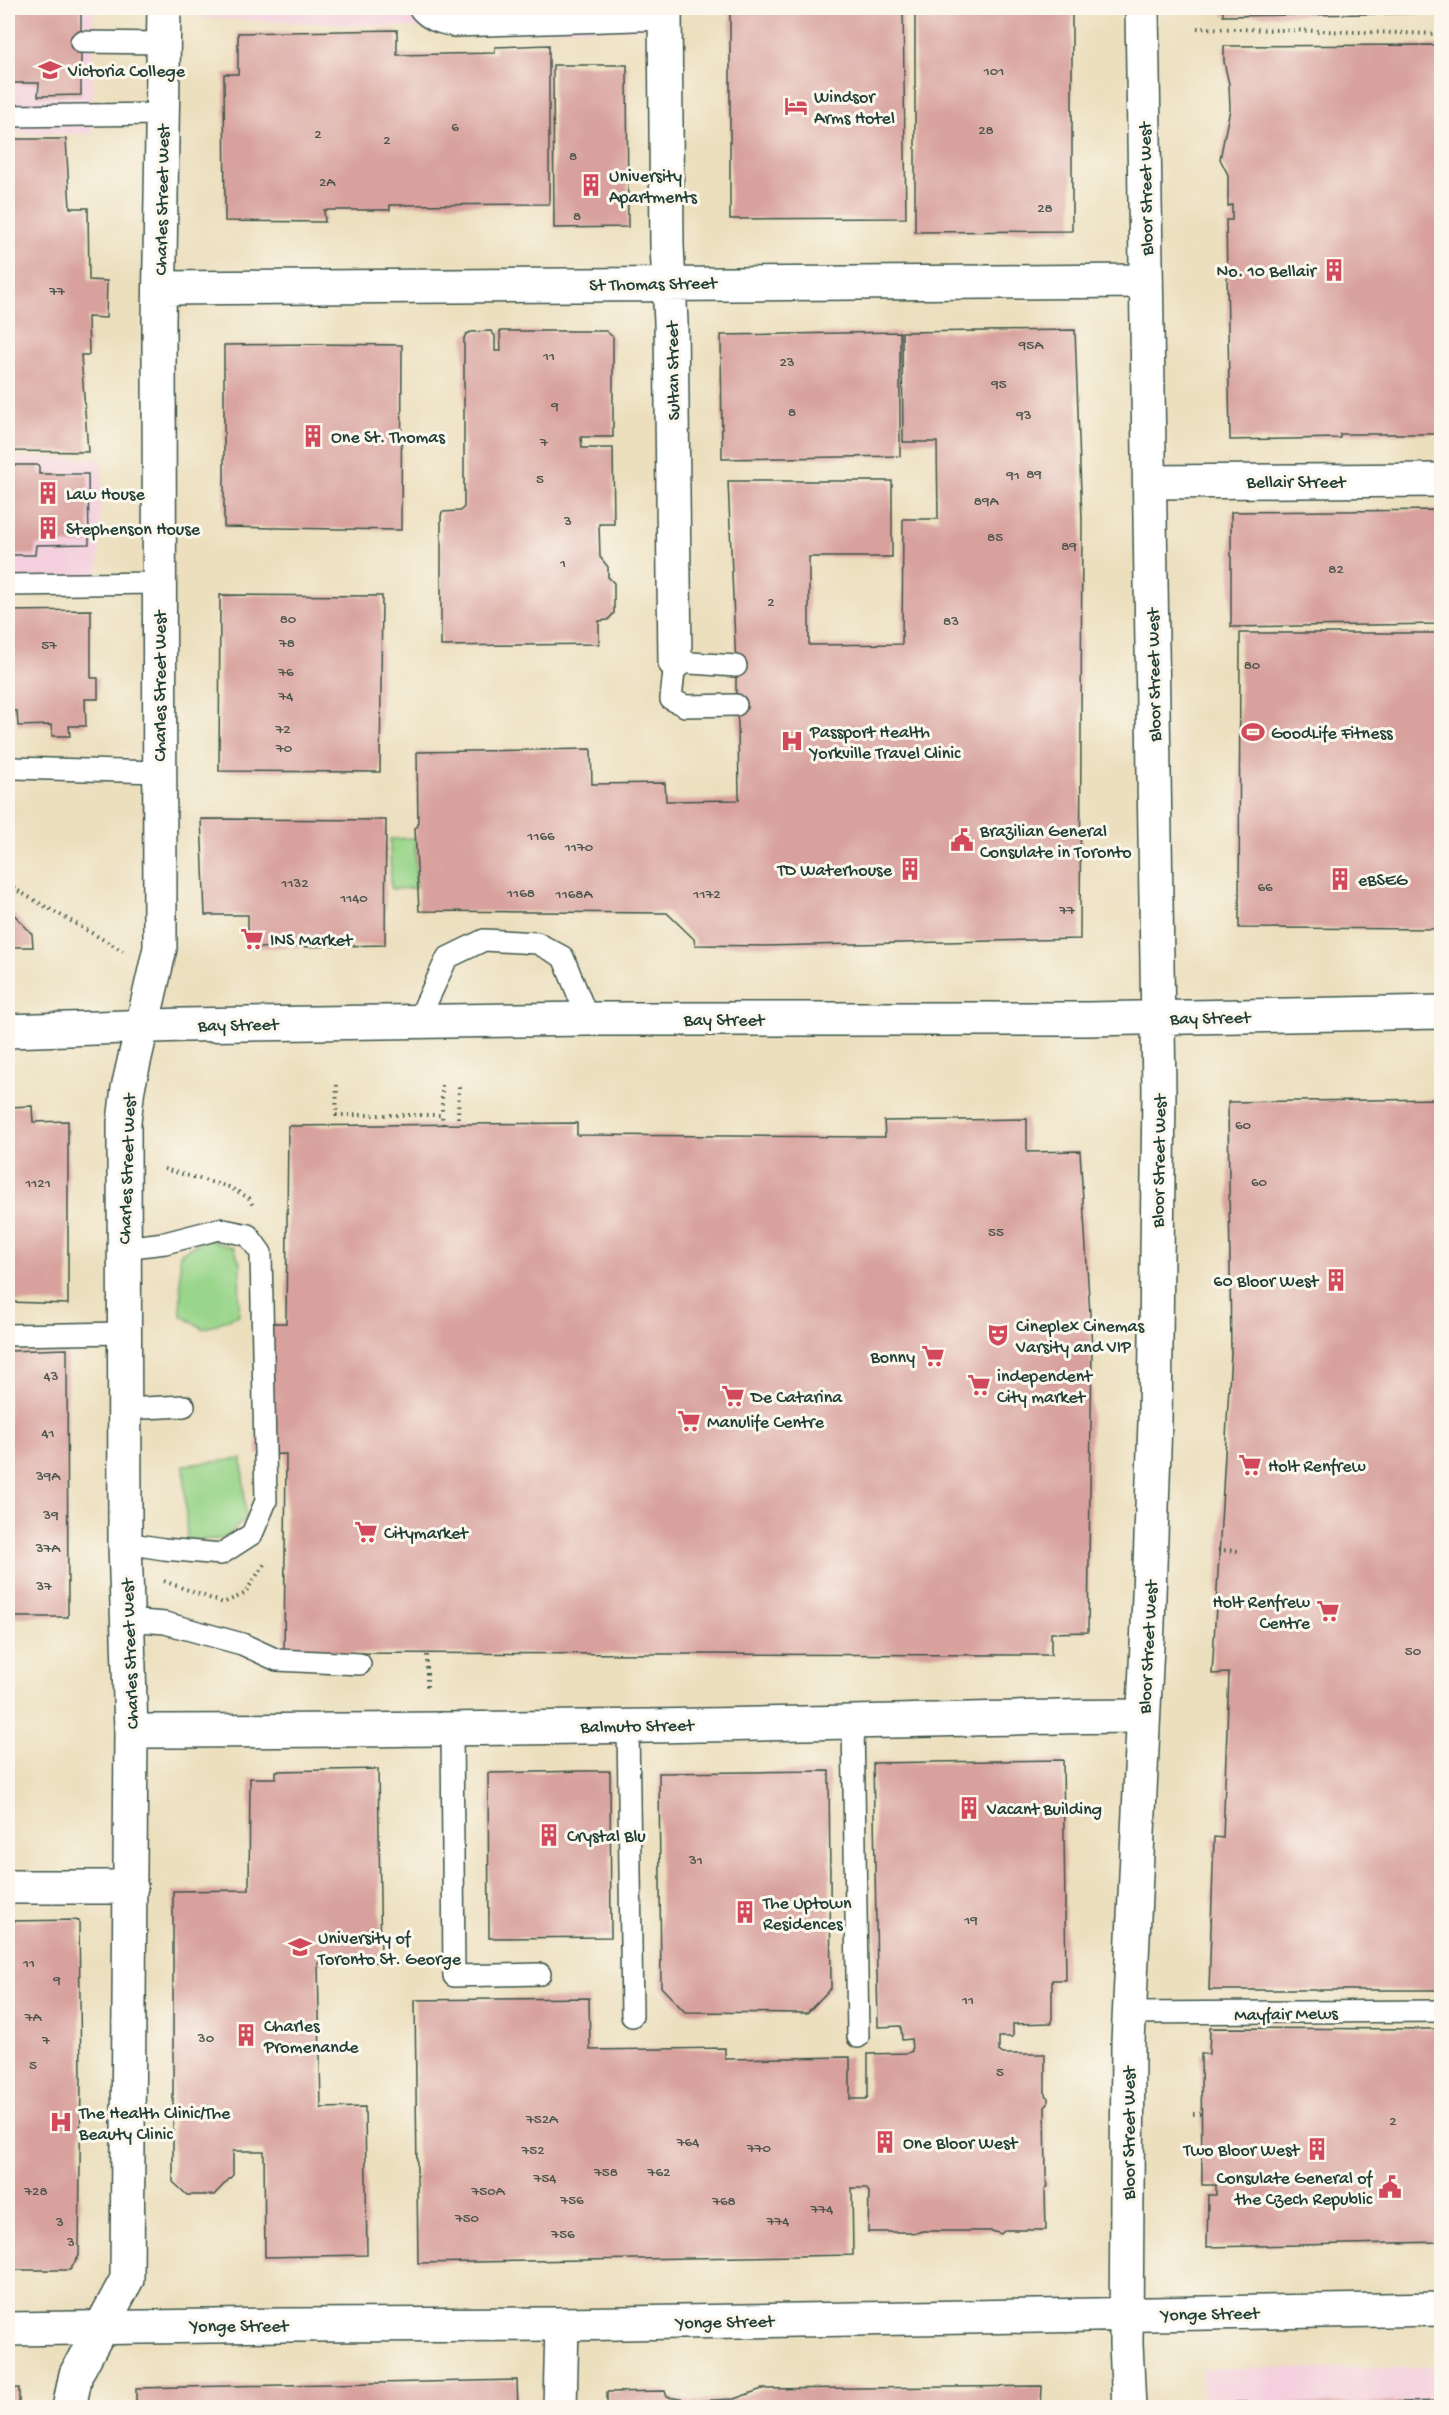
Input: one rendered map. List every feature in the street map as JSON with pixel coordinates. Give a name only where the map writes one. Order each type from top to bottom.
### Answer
[{"type":"street","name":"Charles Street West","points":[[69,2408],[76,2374],[127,2279],[131,1731],[126,1620],[123,1333],[124,1122],[128,1088],[160,948],[160,288],[164,8]]},
{"type":"street","name":"Bloor Street West","points":[[1129,2408],[1126,2314],[1130,2013],[1155,1421],[1159,1018],[1142,8]]},
{"type":"street","name":"Sultan Street","points":[[665,13],[675,662]]},
{"type":"street","name":"St Thomas Street","points":[[160,288],[1146,281]]},
{"type":"street","name":"Bellair Street","points":[[1150,482],[1442,480]]},
{"type":"street","name":"Bay Street","points":[[8,1031],[144,1026],[588,1019],[1159,1018],[1442,1012]]},
{"type":"street","name":"Balmuto Street","points":[[131,1731],[1143,1716]]},
{"type":"street","points":[[8,1887],[130,1887]]},
{"type":"street","name":"Yonge Street","points":[[8,2329],[562,2324],[1442,2309]]},
{"type":"street","points":[[560,2408],[562,2324]]},
{"type":"lane","points":[[419,8],[435,22],[454,26],[665,13]]},
{"type":"lane","points":[[81,42],[164,43]]},
{"type":"lane","points":[[8,116],[163,114]]},
{"type":"lane","points":[[8,585],[159,583]]},
{"type":"lane","points":[[736,666],[675,662],[671,699],[685,706],[736,705]]},
{"type":"lane","points":[[14,768],[159,772]]},
{"type":"lane","points":[[417,1023],[447,958],[484,940],[537,943],[563,957],[588,1019]]},
{"type":"lane","points":[[123,1248],[165,1243],[219,1228],[248,1235],[261,1252],[266,1501],[252,1534],[221,1554],[126,1543]]},
{"type":"lane","points":[[8,1335],[123,1333]]},
{"type":"lane","points":[[124,1409],[184,1406]]},
{"type":"lane","points":[[126,1620],[165,1623],[242,1644],[277,1660],[360,1664]]},
{"type":"lane","points":[[853,1722],[858,2037]]},
{"type":"lane","points":[[628,1725],[632,2016]]},
{"type":"lane","points":[[452,1728],[454,1976],[540,1974]]},
{"type":"lane","name":"Mayfair Mews","points":[[1130,2013],[1442,2011]]},
{"type":"path","points":[[1197,28],[1442,34]]},
{"type":"path","points":[[8,885],[124,951]]},
{"type":"path","points":[[337,1085],[336,1115],[442,1115]]},
{"type":"path","points":[[442,1085],[443,1124]]},
{"type":"path","points":[[458,1118],[459,1085]]},
{"type":"path","points":[[1218,1550],[1241,1551]]},
{"type":"path","points":[[427,1655],[427,1688]]},
{"type":"path","points":[[1193,2114],[1201,2114]]},
{"type":"shaded area","name":"Victoria College","points":[[8,8],[93,8],[92,134],[8,133]]},
{"type":"shaded area","points":[[201,8],[641,8],[641,29],[452,29],[201,18]]},
{"type":"shaded area","points":[[8,457],[102,459],[98,584],[8,584]]},
{"type":"shaded area","points":[[1441,2367],[1441,2407],[1203,2407],[1202,2369]]},
{"type":"green space","points":[[415,838],[416,888],[391,889],[390,839]]},
{"type":"green space","points":[[205,1239],[234,1248],[240,1263],[239,1315],[204,1329],[181,1315],[180,1254]]},
{"type":"green space","points":[[242,1459],[246,1519],[223,1539],[187,1540],[184,1465]]},
{"type":"building","points":[[8,8],[81,8],[81,95],[38,96],[39,83],[8,83]]},
{"type":"building","points":[[730,8],[903,8],[906,218],[730,219]]},
{"type":"building","points":[[915,8],[1072,8],[1072,231],[915,232]]},
{"type":"building","points":[[1223,8],[1442,8],[1442,13],[1223,16]]},
{"type":"building","points":[[397,30],[397,55],[495,53],[495,47],[549,45],[549,204],[390,205],[390,210],[324,210],[325,222],[225,221],[224,74],[238,74],[238,33]]},
{"type":"building","name":"No. 10 Bellair","points":[[1442,45],[1442,434],[1340,434],[1340,438],[1230,440],[1226,220],[1232,220],[1232,205],[1228,206],[1228,175],[1220,159],[1230,109],[1224,46]]},
{"type":"building","name":"University Apartments","points":[[553,65],[627,65],[628,227],[554,228]]},
{"type":"building","points":[[8,139],[66,139],[70,208],[88,208],[89,280],[107,281],[106,318],[88,317],[89,355],[81,355],[88,452],[8,451]]},
{"type":"building","points":[[1075,330],[1082,520],[1080,939],[764,946],[695,945],[694,939],[667,913],[419,911],[415,828],[418,826],[417,752],[591,749],[592,784],[665,783],[666,801],[739,800],[728,481],[892,481],[892,557],[809,557],[809,645],[902,644],[903,519],[938,519],[937,442],[903,442],[902,332]]},
{"type":"building","points":[[491,331],[495,336],[495,351],[501,351],[500,331],[606,331],[613,337],[613,437],[581,437],[582,448],[613,448],[614,524],[599,524],[600,557],[608,567],[608,577],[614,583],[614,613],[608,620],[599,621],[599,644],[441,646],[441,516],[442,512],[460,511],[464,507],[464,338],[471,332]]},
{"type":"building","points":[[900,332],[900,456],[722,459],[721,335]]},
{"type":"building","name":"One St. Thomas","points":[[224,345],[402,345],[401,530],[224,527]]},
{"type":"building","points":[[8,465],[39,465],[39,474],[88,474],[89,544],[36,545],[35,555],[8,555]]},
{"type":"building","points":[[1442,510],[1442,624],[1231,627],[1231,512]]},
{"type":"building","points":[[220,595],[382,596],[380,772],[219,771]]},
{"type":"building","points":[[91,610],[91,678],[98,678],[98,699],[85,699],[86,726],[69,726],[70,736],[52,736],[51,725],[18,726],[17,711],[8,711],[8,611]]},
{"type":"building","points":[[1240,633],[1442,633],[1442,929],[1239,928]]},
{"type":"building","points":[[201,819],[386,820],[385,945],[248,948],[248,915],[205,915]]},
{"type":"building","points":[[8,908],[32,934],[33,947],[8,947]]},
{"type":"building","name":"Holt Renfrew Centre","points":[[1442,1099],[1442,1990],[1209,1990],[1214,1837],[1223,1838],[1229,1673],[1212,1674],[1231,1353],[1228,1102]]},
{"type":"building","points":[[32,1106],[33,1122],[68,1121],[68,1304],[8,1302],[8,1107]]},
{"type":"building","name":"Manulife Centre","points":[[1027,1119],[1027,1152],[1080,1151],[1092,1347],[1088,1632],[1051,1633],[1051,1655],[284,1653],[286,1454],[257,1455],[256,1323],[286,1323],[288,1126],[577,1123],[577,1135],[885,1137],[884,1121]]},
{"type":"building","points":[[67,1349],[68,1617],[8,1617],[8,1351]]},
{"type":"building","points":[[1063,1760],[1066,1980],[1052,1980],[1052,2023],[1013,2024],[1013,2037],[999,2037],[999,2051],[1003,2054],[1045,2054],[1045,2095],[1048,2098],[1048,2104],[1045,2107],[1048,2186],[1045,2190],[1046,2230],[1005,2230],[1001,2234],[992,2231],[922,2231],[914,2234],[910,2232],[868,2232],[869,2192],[866,2188],[852,2188],[853,2255],[418,2263],[415,2000],[589,1998],[590,2050],[725,2048],[725,2059],[850,2057],[850,2099],[866,2099],[868,2096],[868,2054],[912,2051],[911,2039],[902,2040],[901,2026],[878,2027],[873,1763]]},
{"type":"building","name":"Charles Promenande","points":[[378,1769],[381,1962],[318,1963],[321,2108],[365,2107],[367,2255],[265,2257],[264,2151],[233,2151],[233,2175],[214,2195],[187,2195],[173,2182],[173,1891],[249,1890],[250,1778],[276,1778],[276,1771]]},
{"type":"building","name":"Crystal Blu","points":[[610,1771],[611,1937],[489,1938],[488,1773]]},
{"type":"building","name":"The Uptown Residences","points":[[829,1771],[831,1988],[807,2013],[685,2012],[661,1987],[659,1773]]},
{"type":"building","points":[[79,1920],[81,2076],[79,2256],[70,2270],[8,2270],[8,1921]]},
{"type":"building","name":"Two Bloor West","points":[[1210,2028],[1442,2029],[1442,2242],[1207,2247],[1208,2195],[1216,2195],[1216,2185],[1202,2185],[1201,2054],[1209,2054]]},
{"type":"building","points":[[517,2380],[518,2408],[136,2408],[136,2388]]},
{"type":"building","points":[[1042,2386],[1041,2408],[607,2408],[607,2392],[665,2391],[667,2397],[693,2401],[734,2399],[762,2389]]},
{"type":"building","points":[[19,2388],[19,2408],[8,2408],[8,2389]]},
{"type":"building","points":[[1442,2401],[1442,2408],[1237,2408],[1237,2402],[1320,2404]]},
{"type":"place","name":"Victoria College","points":[[50,70]]},
{"type":"place","name":"Windsor Arms Hotel","points":[[796,106]]},
{"type":"place","name":"University Apartments","points":[[591,185]]},
{"type":"place","name":"No. 10 Bellair","points":[[1334,270]]},
{"type":"place","name":"One St. Thomas","points":[[313,436]]},
{"type":"place","name":"Law House","points":[[48,493]]},
{"type":"place","name":"Stephenson House","points":[[48,528]]},
{"type":"place","name":"GoodLife Fitness","points":[[1253,732]]},
{"type":"place","name":"Passport Health Yorkville Travel Clinic","points":[[792,741]]},
{"type":"place","name":"Brazilian General Consulate in Toronto","points":[[962,840]]},
{"type":"place","name":"TD Waterhouse","points":[[910,869]]},
{"type":"place","name":"eBSEG","points":[[1340,879]]},
{"type":"place","name":"INS Market","points":[[252,939]]},
{"type":"place","name":"60 Bloor West","points":[[1336,1280]]},
{"type":"place","name":"Cineplex Cinemas Varsity and VIP","points":[[998,1335]]},
{"type":"place","name":"Bonny","points":[[933,1356]]},
{"type":"place","name":"independent City market","points":[[979,1385]]},
{"type":"place","name":"De Catarina","points":[[733,1396]]},
{"type":"place","name":"Manulife Centre","points":[[689,1421]]},
{"type":"place","name":"Holt Renfrew","points":[[1250,1465]]},
{"type":"place","name":"Citymarket","points":[[366,1532]]},
{"type":"place","name":"Holt Renfrew Centre","points":[[1328,1611]]},
{"type":"place","name":"Vacant Building","points":[[969,1808]]},
{"type":"place","name":"Crystal Blu","points":[[549,1835]]},
{"type":"place","name":"The Uptown Residences","points":[[745,1912]]},
{"type":"place","name":"University of Toronto St. George","points":[[300,1947]]},
{"type":"place","name":"Charles Promenande","points":[[246,2035]]},
{"type":"place","name":"The Health Clinic/The Beauty Clinic","points":[[61,2122]]},
{"type":"place","name":"One Bloor West","points":[[885,2142]]},
{"type":"place","name":"Two Bloor West","points":[[1317,2149]]},
{"type":"place","name":"Consulate General of the Czech Republic","points":[[1390,2187]]}]
